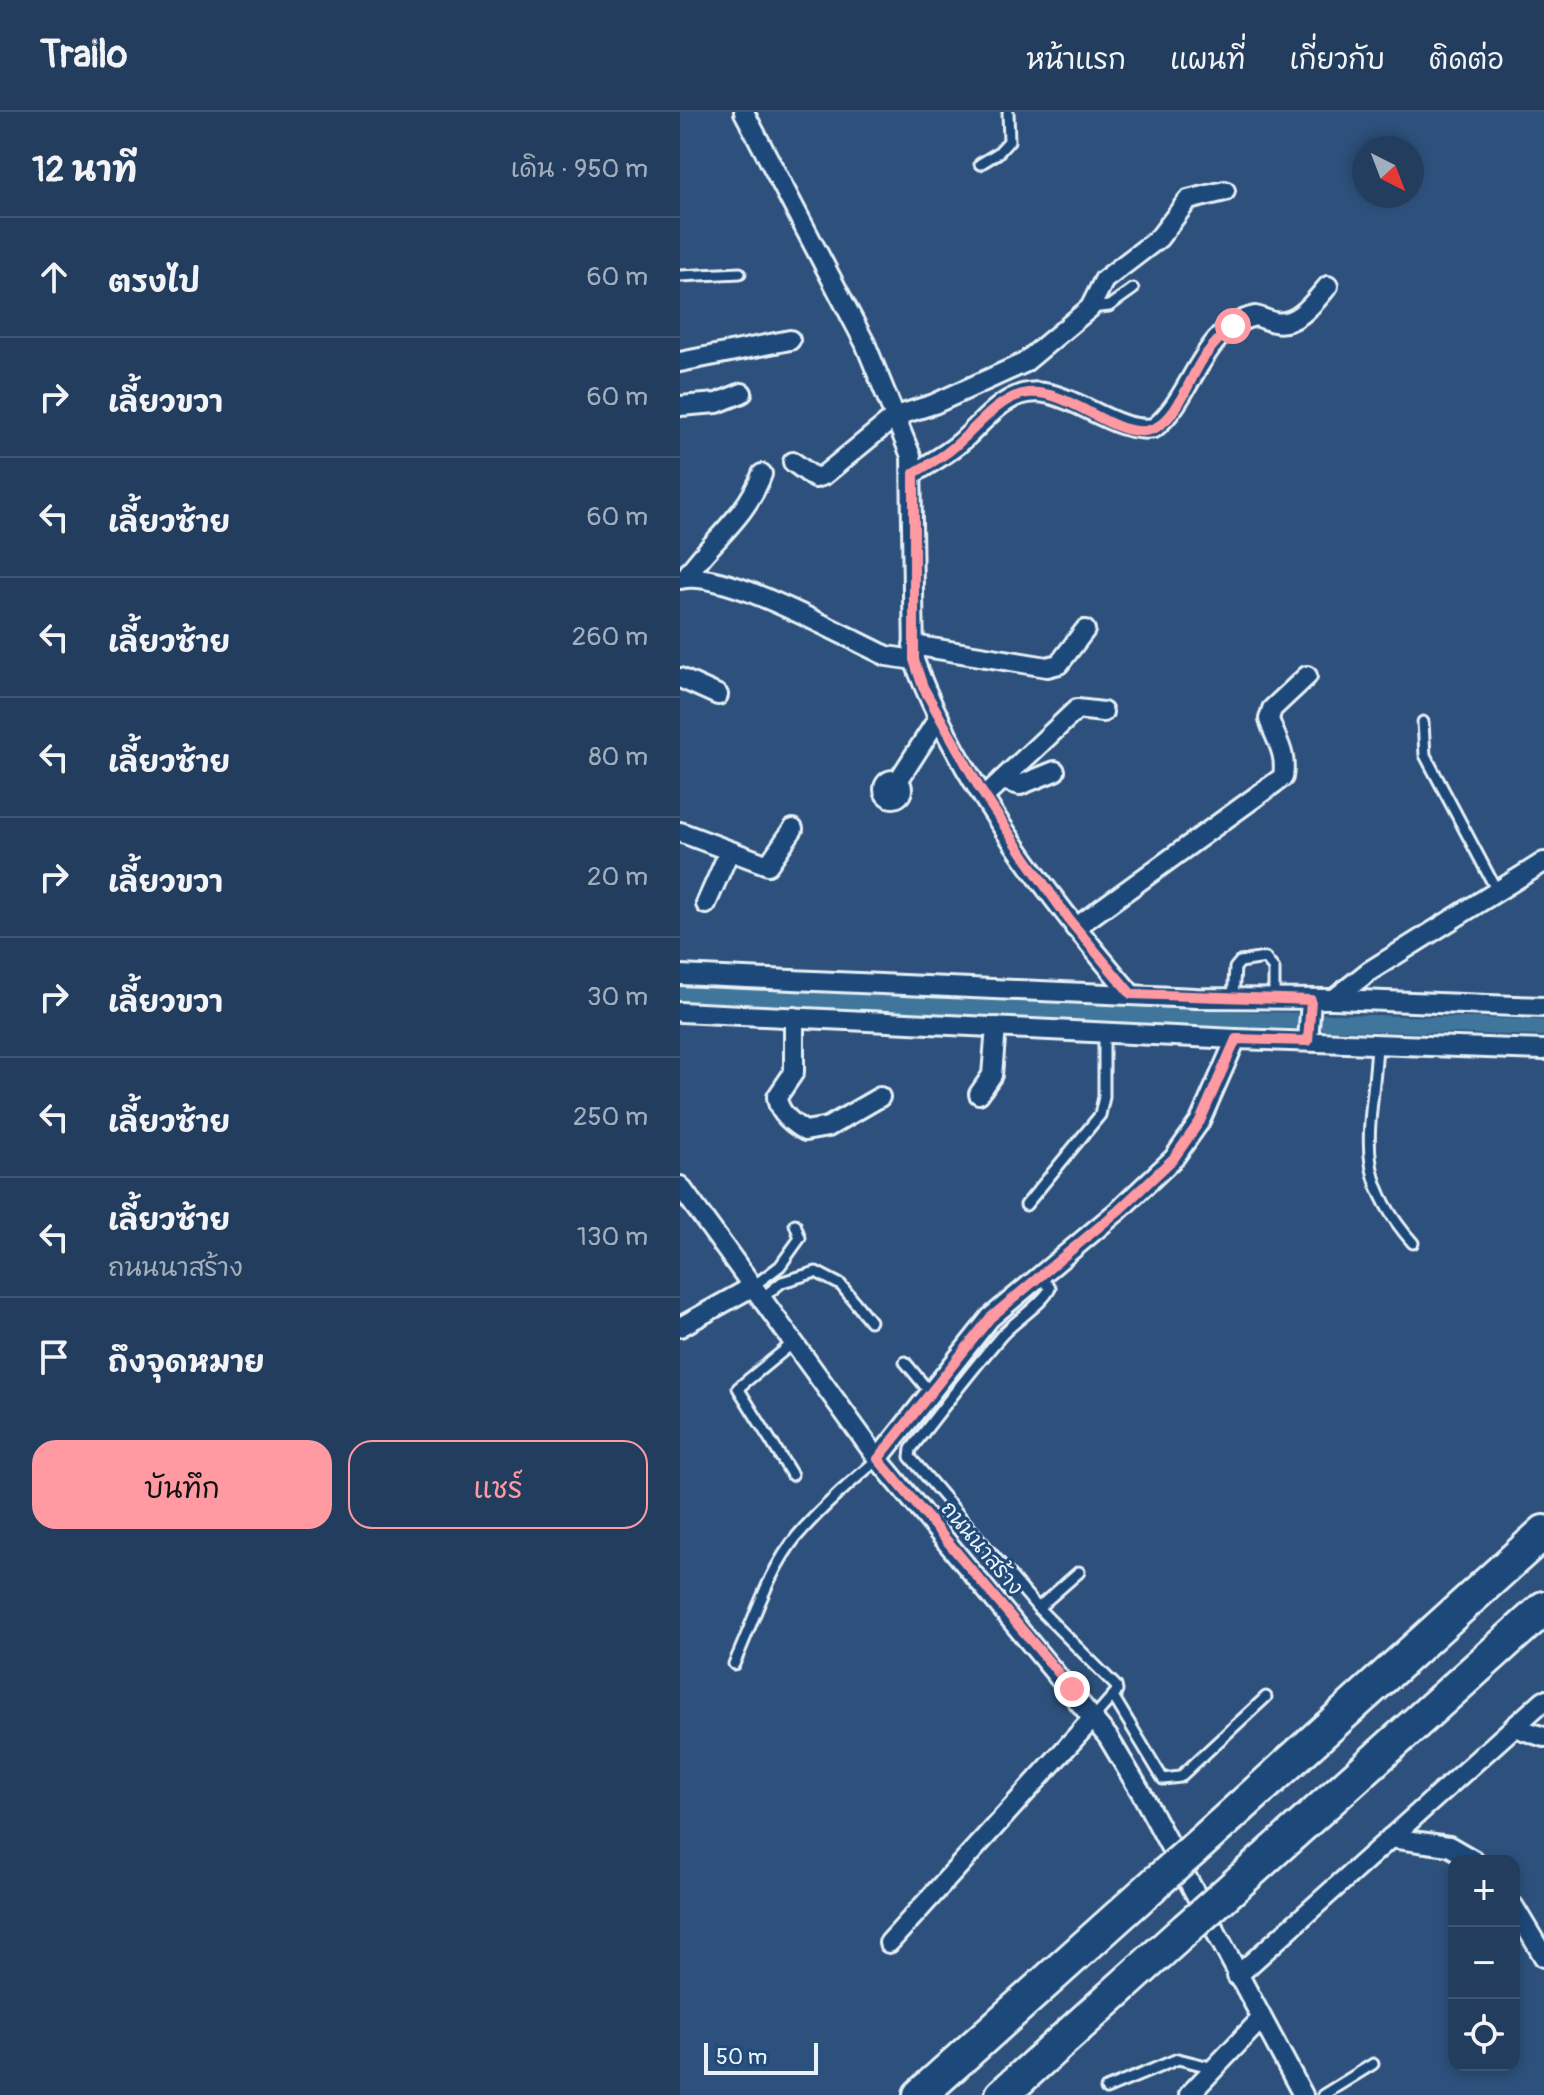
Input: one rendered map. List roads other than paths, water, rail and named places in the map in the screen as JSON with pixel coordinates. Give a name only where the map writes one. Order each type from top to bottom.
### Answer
[{"type":"highway","points":[[920,2095],[1544,1532]]},
{"type":"highway","points":[[1002,2095],[1544,1608]]},
{"type":"street","points":[[744,112],[865,343],[896,416],[914,473],[914,653],[939,717],[985,796],[1075,928],[1131,994]]},
{"type":"street","points":[[793,462],[815,478],[824,475],[896,416],[934,404],[1024,363],[1090,308],[1104,280],[1159,238],[1188,200],[1225,191]]},
{"type":"street","points":[[914,473],[944,456],[1007,400],[1021,395],[1052,395],[1120,427],[1140,431],[1154,428],[1172,413],[1203,357],[1233,326],[1255,316],[1274,322],[1288,322],[1307,309],[1328,286]]},
{"type":"street","points":[[680,362],[790,340]]},
{"type":"street","points":[[680,406],[717,403],[742,393]]},
{"type":"street","points":[[682,579],[741,515],[753,499],[762,474]]},
{"type":"street","points":[[682,579],[712,578],[737,587],[887,656],[914,653],[1047,667],[1059,664],[1085,630]]},
{"type":"street","points":[[1075,928],[1283,777],[1286,762],[1282,744],[1269,719],[1272,709],[1307,676]]},
{"type":"street","points":[[680,678],[718,695]]},
{"type":"street","points":[[985,796],[1077,709],[1103,712]]},
{"type":"street","points":[[898,781],[939,717]]},
{"type":"street","points":[[1002,780],[1020,785],[1055,771]]},
{"type":"street","points":[[680,832],[768,865],[793,829]]},
{"type":"street","points":[[706,904],[729,852]]},
{"type":"street","points":[[1334,999],[1368,972],[1544,862]]},
{"type":"street","points":[[680,975],[1274,999],[1310,1005],[1334,999],[1544,1007]]},
{"type":"street","points":[[1308,1036],[1310,1005]]},
{"type":"street","points":[[680,1012],[1236,1039],[1308,1036],[1377,1044],[1544,1050]]},
{"type":"street","points":[[794,1017],[794,1072],[777,1097],[777,1104],[795,1125],[805,1131],[828,1127],[880,1097]]},
{"type":"street","points":[[979,1094],[992,1075],[996,1027]]},
{"type":"street","points":[[878,1459],[990,1318],[1119,1210],[1174,1158],[1200,1121],[1236,1039]]},
{"type":"street","name":"ถนนนาสร้าง","points":[[680,1187],[878,1459],[1094,1717],[1142,1794],[1303,2095]]},
{"type":"street","points":[[680,1327],[756,1293]]},
{"type":"street","points":[[1237,1976],[1544,1700]]},
{"type":"street","points":[[889,1943],[1094,1717]]},
{"type":"street","points":[[1514,1727],[1544,1737]]},
{"type":"street","points":[[1390,1838],[1449,1846],[1465,1855]]},
{"type":"street","points":[[1520,1915],[1542,1946]]},
{"type":"street","points":[[1189,2095],[1261,2019]]},
{"type":"lane","points":[[980,164],[998,153],[1009,141],[1008,112]]},
{"type":"lane","points":[[680,276],[740,273]]},
{"type":"lane","points":[[1090,308],[1109,306],[1133,289]]},
{"type":"lane","points":[[1423,722],[1423,742],[1431,769],[1497,891]]},
{"type":"lane","points":[[1233,998],[1235,968],[1240,962],[1265,958],[1274,969],[1274,999]]},
{"type":"lane","points":[[1026,1205],[1100,1115],[1104,1031]]},
{"type":"lane","points":[[1377,1044],[1368,1162],[1380,1200],[1413,1243]]},
{"type":"lane","points":[[756,1293],[793,1251],[800,1238],[795,1224]]},
{"type":"lane","points":[[756,1293],[816,1272],[841,1285],[870,1321]]},
{"type":"lane","points":[[1039,1275],[1050,1288],[1048,1294],[1022,1314],[1001,1337],[911,1449],[910,1457],[1038,1608],[1116,1686],[1113,1696],[1094,1717]]},
{"type":"lane","points":[[792,1475],[738,1388],[793,1343]]},
{"type":"lane","points":[[905,1362],[929,1391]]},
{"type":"lane","points":[[734,1664],[780,1562],[796,1537],[878,1459]]},
{"type":"lane","points":[[1038,1608],[1079,1572]]},
{"type":"lane","points":[[1113,1696],[1163,1779],[1169,1781],[1180,1777],[1266,1697]]},
{"type":"lane","points":[[1106,2089],[1178,2059],[1214,2068]]},
{"type":"lane","points":[[1323,2095],[1373,2064]]},
{"type":"waterway","points":[[680,994],[1233,1019],[1544,1028]]}]
